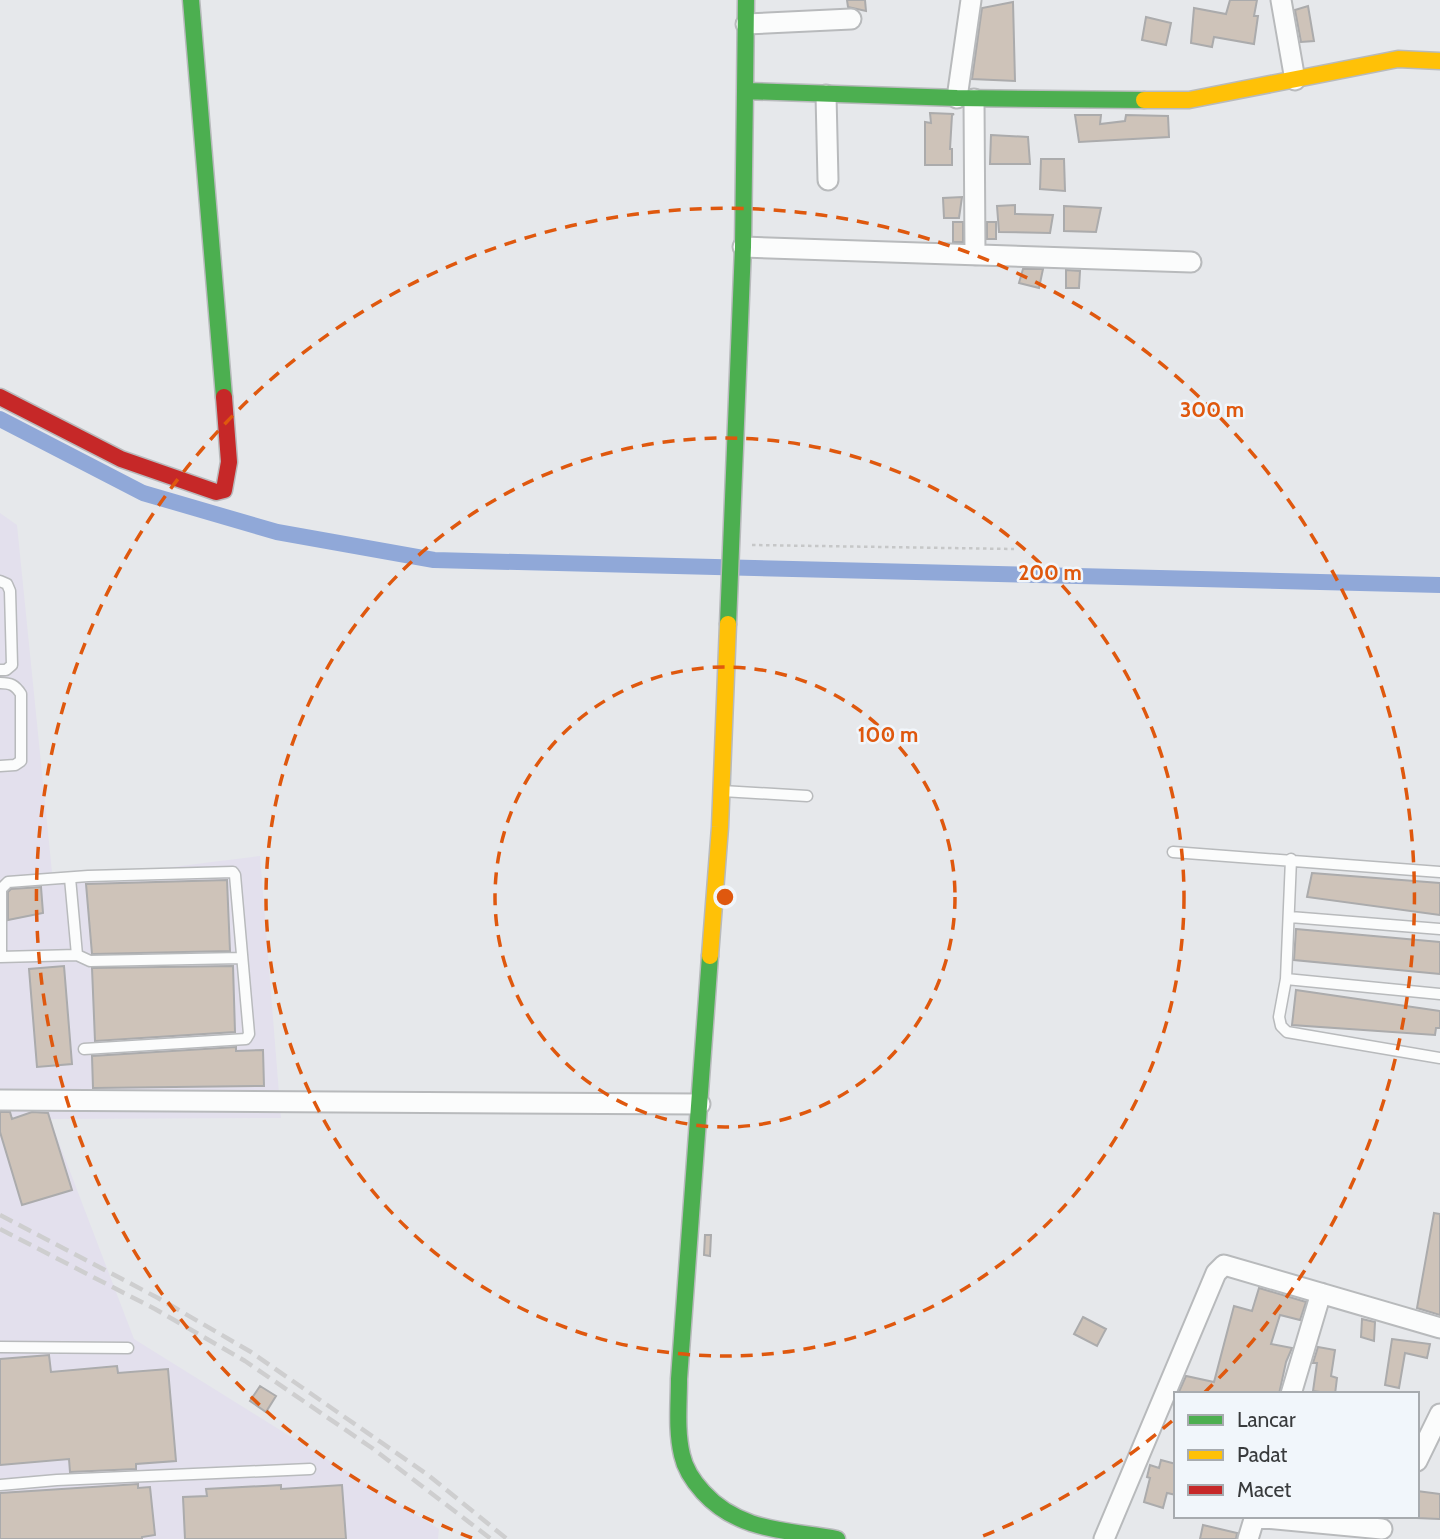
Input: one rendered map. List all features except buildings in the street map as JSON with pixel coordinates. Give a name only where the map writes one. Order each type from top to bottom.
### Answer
[{"type":"street","points":[[0,397],[121,459],[216,492],[224,489],[229,462],[191,0]]},
{"type":"street","points":[[746,0],[743,247],[722,791],[679,1379],[679,1433],[685,1465],[705,1493],[723,1510],[740,1521],[837,1539]]},
{"type":"street","points":[[971,0],[966,98],[975,255]]},
{"type":"street","points":[[1280,0],[1295,80]]},
{"type":"street","points":[[746,24],[851,19]]},
{"type":"street","points":[[745,92],[1189,100],[1398,59],[1440,61]]},
{"type":"street","points":[[826,95],[828,180]]},
{"type":"street","points":[[743,247],[1191,262]]},
{"type":"street","points":[[0,1100],[700,1104]]},
{"type":"street","points":[[1104,1539],[1216,1273],[1224,1265],[1440,1328]]},
{"type":"street","points":[[1292,1392],[1321,1293]]},
{"type":"street","points":[[1419,1457],[1440,1414]]},
{"type":"street","points":[[1248,1539],[1255,1518]]},
{"type":"street","points":[[1267,1518],[1384,1528]]},
{"type":"lane","points":[[0,581],[7,584],[10,591],[12,665],[6,670],[0,670]]},
{"type":"lane","points":[[0,683],[16,686],[21,694],[20,761],[15,765],[0,766]]},
{"type":"lane","points":[[722,791],[807,796]]},
{"type":"lane","points":[[1173,852],[1440,872]]},
{"type":"lane","points":[[1291,859],[1286,979],[1279,1017],[1281,1026],[1287,1032],[1440,1058]]},
{"type":"lane","points":[[84,1049],[246,1039],[249,1034],[235,875],[233,872],[144,873],[38,879],[5,884],[1,889],[1,957],[77,955],[90,961],[241,958]]},
{"type":"lane","points":[[70,878],[77,955]]},
{"type":"lane","points":[[1290,917],[1440,929]]},
{"type":"lane","points":[[1286,979],[1440,994]]},
{"type":"lane","points":[[0,1347],[128,1348]]},
{"type":"lane","points":[[0,1485],[310,1469]]},
{"type":"path","points":[[731,547],[1014,549]]},
{"type":"shaded area","points":[[0,513],[17,525],[53,882],[260,856],[281,1118],[50,1119],[134,1339],[439,1529],[438,1539],[0,1539]]},
{"type":"waterway","points":[[0,419],[143,493],[277,532],[434,560],[1440,585]]},
{"type":"railway","points":[[0,1215],[158,1298],[251,1352],[428,1475],[507,1539]]},
{"type":"railway","points":[[0,1229],[155,1309],[245,1361],[372,1448],[491,1539]]},
{"type":"traffic: fast","points":[[191,0],[224,397]]},
{"type":"traffic: fast","points":[[746,0],[745,91],[957,98],[1144,100]]},
{"type":"traffic: fast","points":[[728,624],[743,247],[745,91]]},
{"type":"traffic: fast","points":[[710,956],[679,1379],[680,1446],[687,1470],[699,1488],[732,1515],[765,1527],[837,1539]]},
{"type":"traffic: slow","points":[[1144,100],[1189,100],[1398,59],[1440,61]]},
{"type":"traffic: slow","points":[[710,956],[720,827],[728,624]]},
{"type":"traffic: jam","points":[[0,397],[121,459],[216,492],[224,490],[229,462],[224,397]]}]
